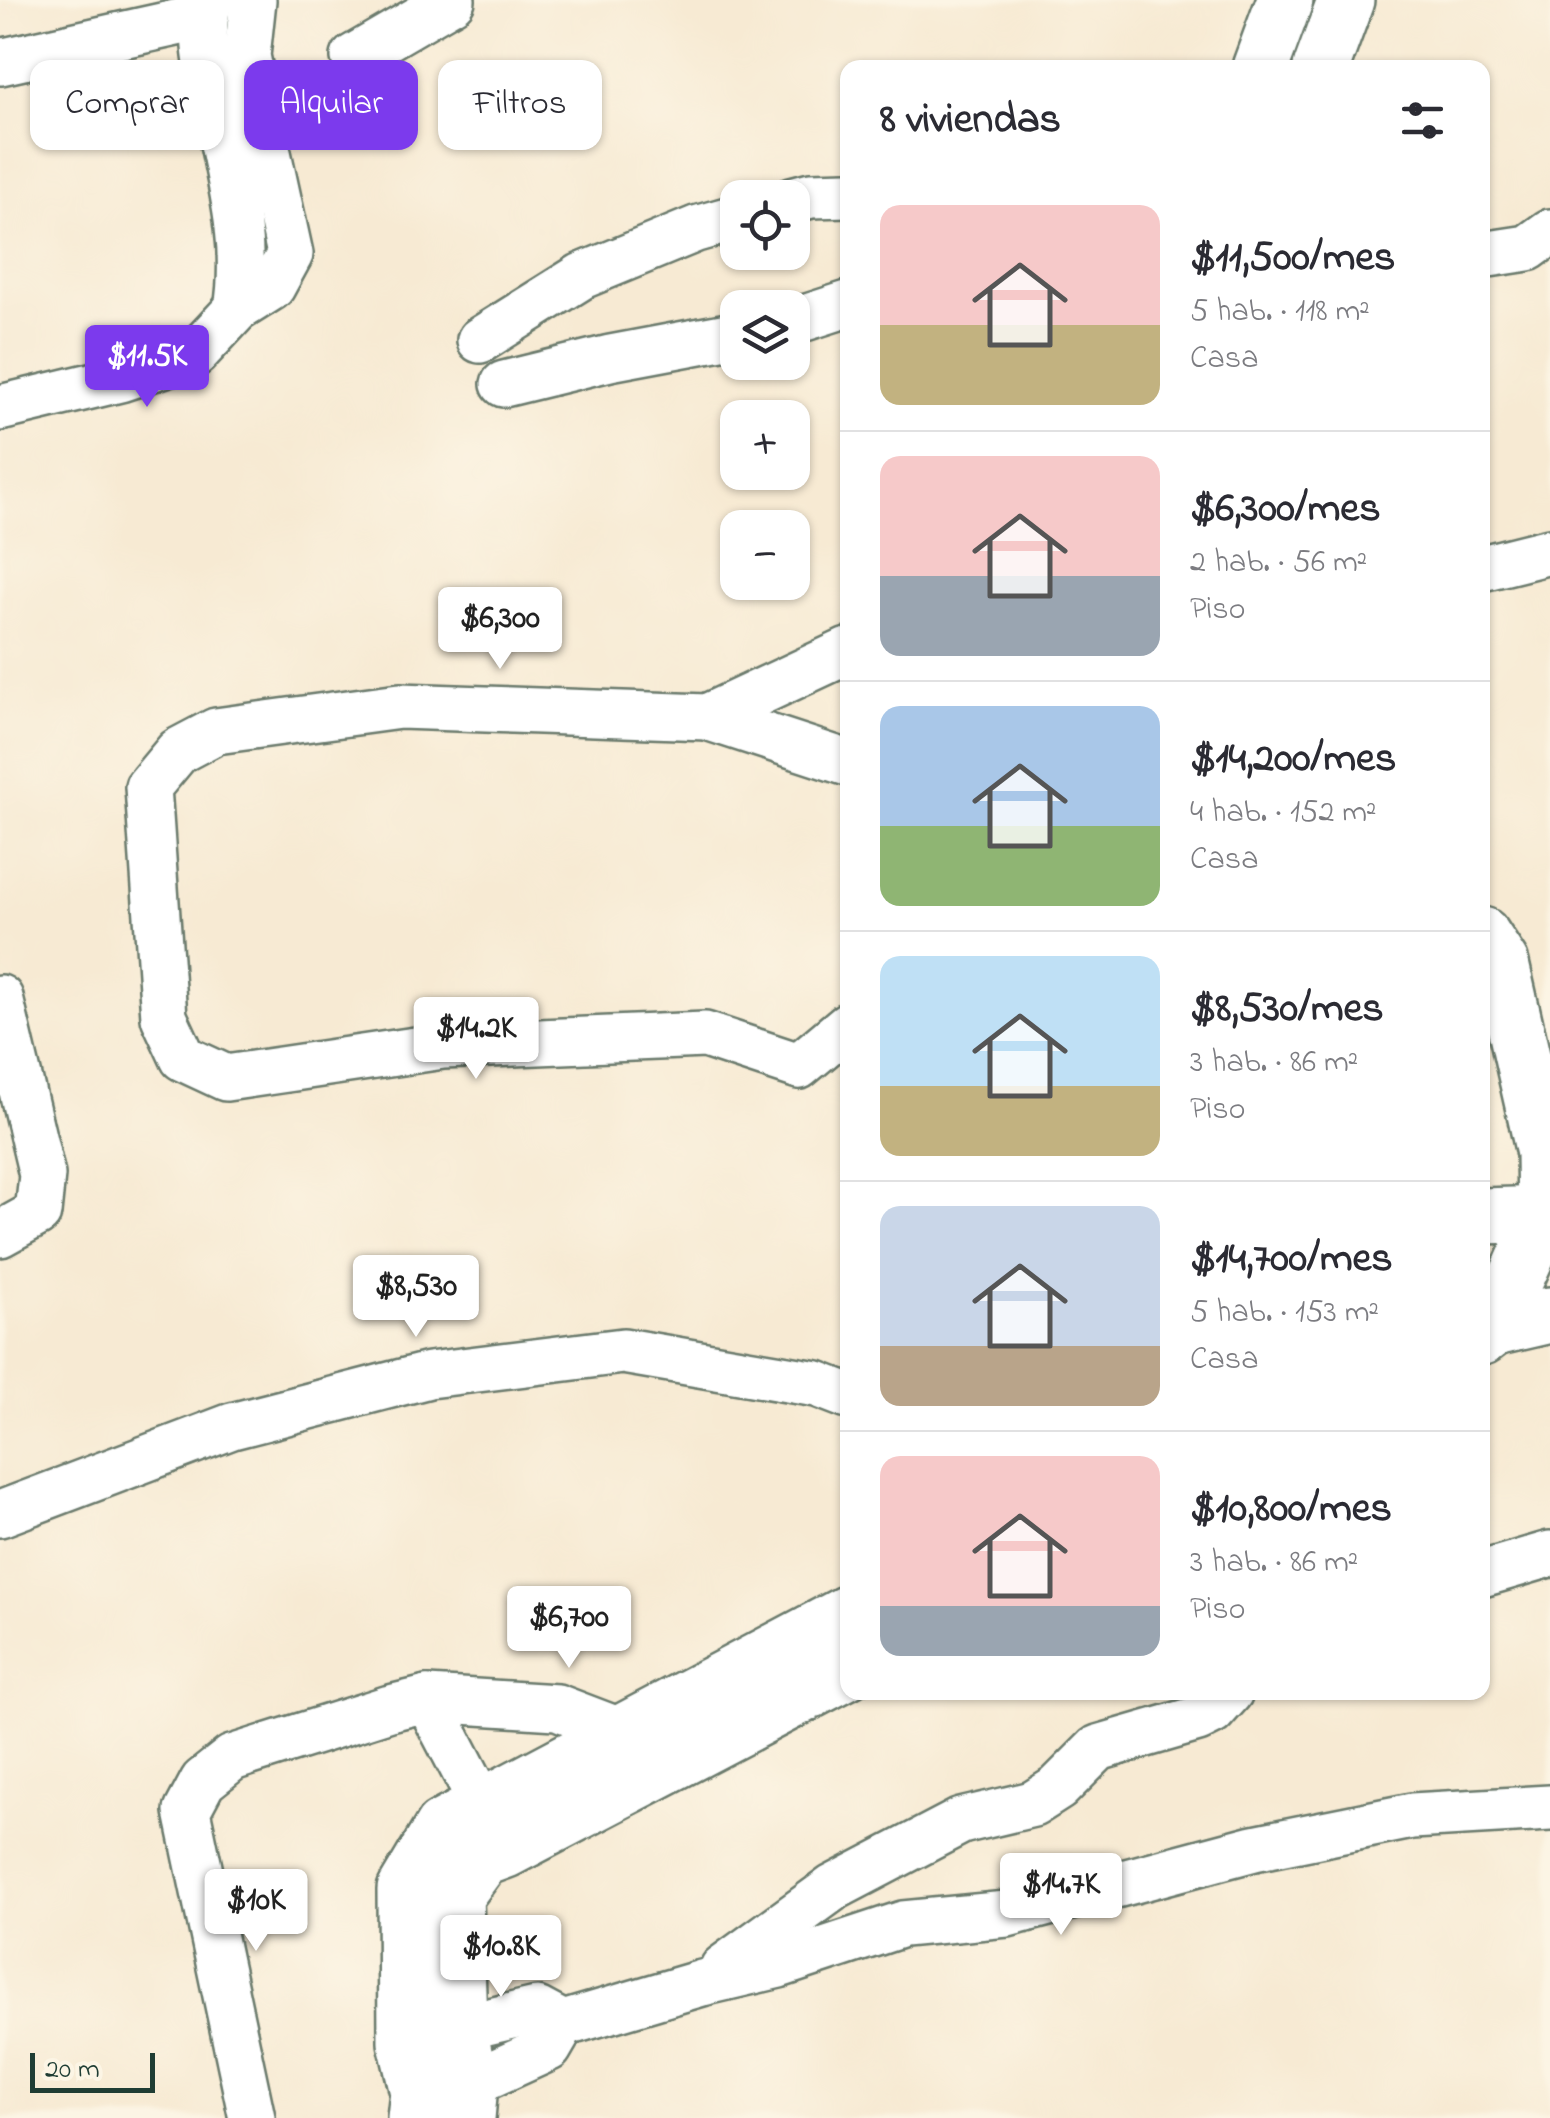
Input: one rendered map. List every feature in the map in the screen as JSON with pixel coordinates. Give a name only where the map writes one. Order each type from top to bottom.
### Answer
[{"type":"street","points":[[227,59],[254,0]]},
{"type":"street","points":[[354,57],[452,0]]},
{"type":"street","points":[[1263,60],[1285,0]]},
{"type":"street","points":[[1323,60],[1346,0]]},
{"type":"street","points":[[0,62],[207,9],[290,254],[272,287],[237,309],[195,354],[120,379],[0,408]]},
{"type":"street","points":[[810,195],[840,194]]},
{"type":"street","points":[[480,340],[582,276],[720,222]]},
{"type":"street","points":[[1490,254],[1528,248],[1550,232]]},
{"type":"street","points":[[810,316],[840,307]]},
{"type":"street","points":[[504,384],[610,358],[720,337]]},
{"type":"street","points":[[1490,566],[1550,551]]},
{"type":"street","points":[[706,717],[840,655]]},
{"type":"street","points":[[840,761],[706,717],[400,706],[216,731],[178,750],[148,787],[164,1017],[183,1058],[226,1078],[443,1046],[705,1036],[799,1066],[840,1033]]},
{"type":"street","points":[[1490,948],[1501,964],[1540,1134],[1548,1214],[1490,1328]]},
{"type":"street","points":[[0,998],[42,1176],[38,1213],[0,1234]]},
{"type":"street","points":[[1490,1216],[1548,1214]]},
{"type":"street","points":[[1490,1331],[1550,1315]]},
{"type":"street","points":[[0,1514],[232,1426],[428,1375],[624,1351],[817,1384],[840,1393]]},
{"type":"street","points":[[1490,1572],[1550,1554]]},
{"type":"street","points":[[435,2091],[459,2027],[455,1896],[482,1859],[495,1828],[620,1732],[840,1617]]},
{"type":"street","points":[[435,2091],[405,1890],[442,1828],[495,1828],[660,1771],[840,1676]]},
{"type":"street","points":[[428,1699],[495,1828]]},
{"type":"street","points":[[252,2118],[187,1811],[204,1782],[232,1758],[428,1699],[557,1707],[620,1732],[660,1771]]},
{"type":"street","points":[[702,1983],[834,1888],[962,1821],[1032,1804],[1058,1788],[1098,1748],[1198,1719],[1223,1700]]},
{"type":"street","points":[[435,2091],[549,2048],[563,2024],[779,1964],[903,1924],[1007,1914],[1328,1832],[1412,1816],[1550,1808]]},
{"type":"street","points":[[459,2027],[537,2010],[563,2024]]}]
